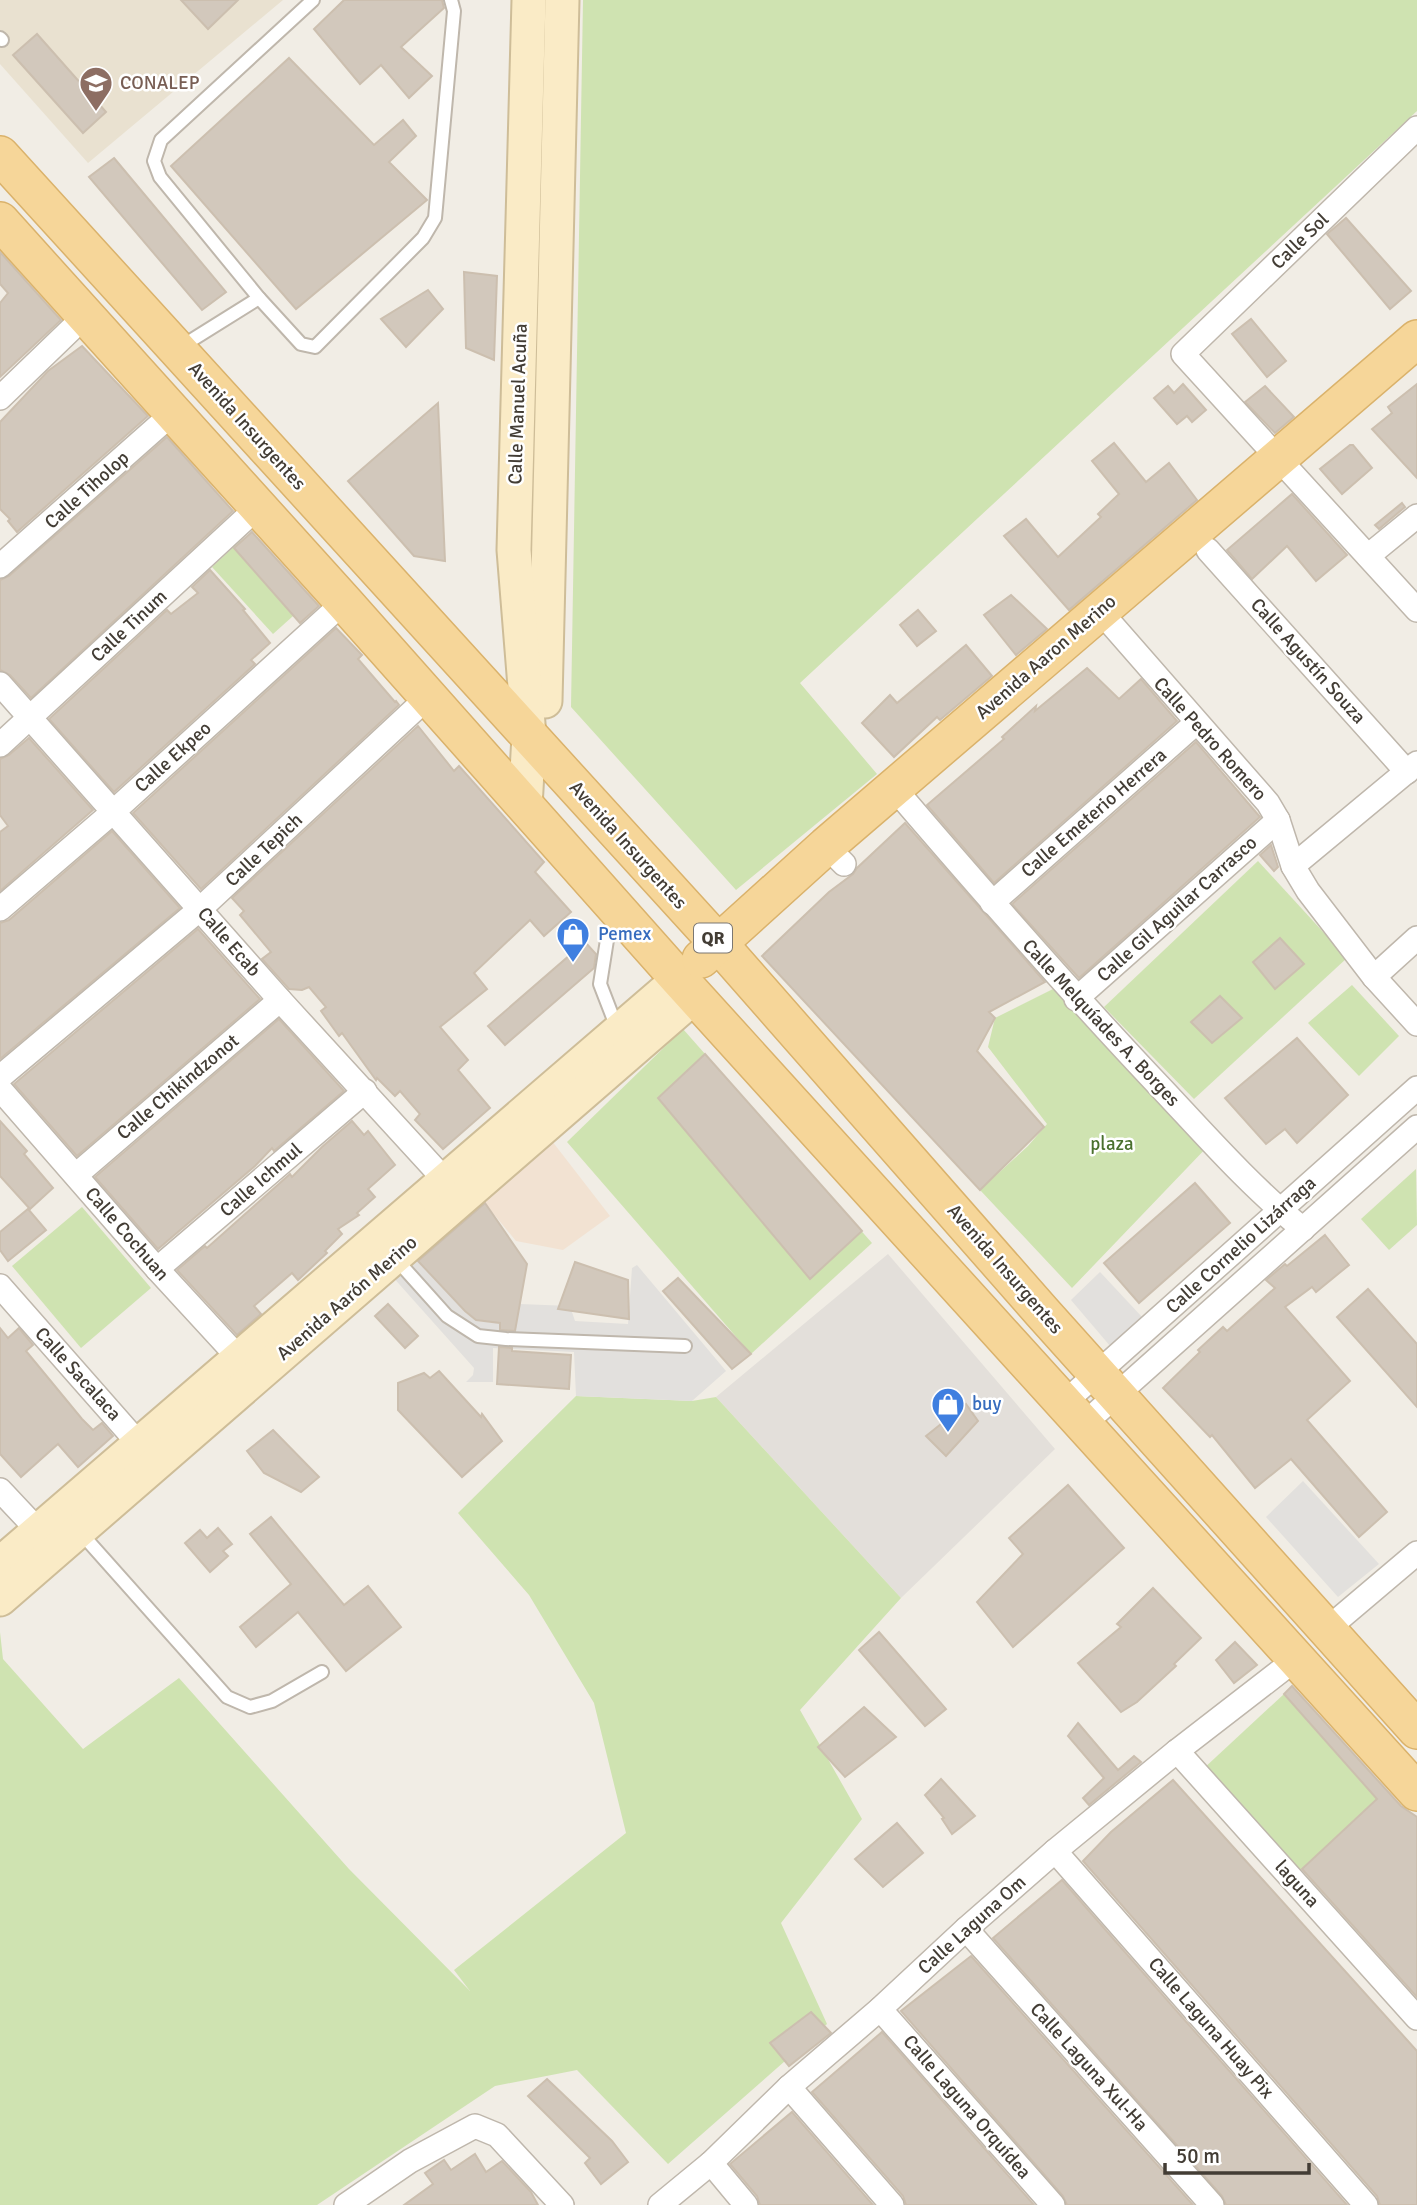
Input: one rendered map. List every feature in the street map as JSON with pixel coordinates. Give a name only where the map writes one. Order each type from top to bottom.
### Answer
[{"type":"main road","name":"Calle Manuel Acuña","points":[[528,0],[514,550],[536,744]]},
{"type":"main road","name":"Calle Manuel Acuña","points":[[534,816],[562,0]]},
{"type":"main road","name":"Avenida Insurgentes","points":[[0,155],[725,952],[1417,1730]]},
{"type":"main road","name":"QR","points":[[0,221],[687,988],[1417,1792]]},
{"type":"main road","name":"Avenida Aaron Merino","points":[[1107,621],[1208,550],[1286,467],[1417,339]]},
{"type":"main road","points":[[140,375],[177,349]]},
{"type":"main road","name":"Avenida Aaron Merino","points":[[687,988],[835,855],[1286,467],[1417,370]]},
{"type":"main road","points":[[534,816],[564,825],[572,822],[578,815],[584,796]]},
{"type":"main road","points":[[581,869],[585,849],[591,842],[599,837],[618,834]]},
{"type":"main road","name":"Avenida Aarón Merino","points":[[248,1368],[394,1257],[454,1189],[618,1031],[687,988]]},
{"type":"main road","name":"Avenida Aarón Merino","points":[[0,1599],[58,1537],[148,1454],[687,988]]},
{"type":"main road","name":"Avenida Aarón Merino","points":[[0,1564],[58,1537]]},
{"type":"street","name":"Calle Sol","points":[[1286,467],[1183,354],[1417,128]]},
{"type":"street","points":[[0,398],[85,316]]},
{"type":"street","name":"Calle Tiholop","points":[[0,566],[173,413]]},
{"type":"street","points":[[1286,467],[1417,610]]},
{"type":"street","name":"Calle Tinum","points":[[0,745],[258,507]]},
{"type":"street","points":[[1368,556],[1417,516]]},
{"type":"street","name":"Calle Agustín Souza","points":[[1208,550],[1412,767]]},
{"type":"street","name":"Calle Ekpeo","points":[[0,909],[113,812],[344,602]]},
{"type":"street","name":"Calle Pedro Romero","points":[[1107,621],[1268,803],[1278,820],[1293,866],[1308,891],[1374,977],[1417,1024]]},
{"type":"street","name":"Calle Ecab","points":[[0,684],[280,1000],[454,1189]]},
{"type":"street","name":"Calle Tepich","points":[[0,1077],[200,909],[427,698]]},
{"type":"street","name":"Calle Emeterio Herrera","points":[[992,903],[1196,723]]},
{"type":"street","points":[[1293,866],[1412,767]]},
{"type":"street","name":"Calle Melquíades A. Borges","points":[[902,797],[1076,999],[1280,1211],[1303,1229]]},
{"type":"street","name":"Calle Gil Aguilar Carrasco","points":[[1076,999],[1278,820]]},
{"type":"street","points":[[1374,977],[1417,938]]},
{"type":"street","name":"Calle Chikindzonot","points":[[76,1175],[280,1000]]},
{"type":"street","name":"Calle Cornelio Lizárraga","points":[[1075,1413],[1280,1211],[1417,1088]]},
{"type":"street","name":"Calle Cochuan","points":[[0,1089],[157,1269],[248,1368]]},
{"type":"street","name":"Calle Ichmul","points":[[157,1269],[365,1091]]},
{"type":"street","name":"Calle Cornelio Lizárraga","points":[[1107,1384],[1303,1229],[1417,1128]]},
{"type":"street","name":"Calle Sacalaca","points":[[0,1286],[148,1454]]},
{"type":"street","points":[[0,1490],[58,1537]]},
{"type":"street","points":[[1326,1630],[1417,1553]]},
{"type":"street","name":"Calle Laguna Om","points":[[660,2205],[711,2163],[789,2087],[880,2009],[966,1928],[1177,1751],[1296,1659]]},
{"type":"street","name":"laguna","points":[[1177,1751],[1417,2018]]},
{"type":"street","name":"Calle Laguna Huay Pix","points":[[1055,1852],[1366,2205]]},
{"type":"street","name":"Calle Laguna Xul-Ha","points":[[966,1928],[1212,2205]]},
{"type":"street","name":"Calle Laguna Orquídea","points":[[880,2009],[1053,2205]]},
{"type":"street","points":[[789,2087],[892,2205]]},
{"type":"street","points":[[346,2205],[410,2161],[475,2126],[497,2135],[562,2205]]},
{"type":"street","points":[[711,2163],[746,2205]]},
{"type":"lane","points":[[313,0],[161,140],[154,161],[160,177],[259,298],[301,344],[315,347],[424,238],[435,218],[454,11],[452,0]]},
{"type":"lane","points":[[177,349],[259,298]]},
{"type":"lane","points":[[618,1031],[600,984],[607,940],[620,913]]},
{"type":"lane","points":[[394,1257],[447,1316],[478,1336],[685,1346]]},
{"type":"lane","points":[[58,1537],[227,1697],[250,1707],[272,1701],[322,1672]]},
{"type":"shaded area","name":"CONALEP","points":[[0,0],[283,0],[88,163],[0,64]]},
{"type":"shaded area","points":[[552,1141],[610,1216],[563,1250],[516,1241],[483,1201]]},
{"type":"shaded area","points":[[888,1254],[1055,1449],[901,1598],[716,1397]]},
{"type":"shaded area","points":[[414,1257],[477,1321],[516,1325],[520,1304],[570,1306],[575,1321],[628,1324],[632,1268],[637,1265],[726,1371],[692,1401],[576,1396],[574,1352],[493,1348],[493,1382],[466,1382],[473,1375],[474,1368],[391,1275]]},
{"type":"shaded area","points":[[1100,1272],[1142,1317],[1111,1347],[1071,1300]]},
{"type":"shaded area","points":[[1303,1481],[1379,1564],[1338,1597],[1266,1517]]},
{"type":"green space","points":[[583,0],[1417,0],[1417,111],[800,683],[877,774],[736,890],[571,707]]},
{"type":"green space","points":[[240,541],[302,608],[273,634],[212,567]]},
{"type":"green space","points":[[1258,861],[1347,958],[1194,1099],[1104,1007]]},
{"type":"green space","points":[[1352,985],[1399,1036],[1359,1076],[1308,1023]]},
{"type":"green space","name":"plaza","points":[[1053,989],[1210,1144],[1072,1288],[980,1190],[1028,1146],[1047,1124],[988,1047],[995,1018]]},
{"type":"green space","points":[[683,1029],[872,1243],[751,1354],[567,1142]]},
{"type":"green space","points":[[1416,1169],[1417,1225],[1389,1250],[1361,1219]]},
{"type":"green space","points":[[82,1207],[151,1288],[81,1348],[12,1266]]},
{"type":"green space","points":[[576,1396],[692,1401],[716,1397],[901,1598],[800,1710],[862,1819],[781,1923],[827,2024],[668,2164],[577,2070],[495,2086],[317,2205],[0,2205],[0,1632],[3,1659],[83,1749],[179,1678],[349,1869],[470,1991],[454,1970],[626,1833],[594,1703],[529,1595],[458,1513]]},
{"type":"green space","points":[[1284,1694],[1378,1800],[1295,1875],[1202,1770]]},
{"type":"building","points":[[181,0],[238,0],[208,29]]},
{"type":"building","points":[[344,0],[442,0],[444,8],[401,47],[432,76],[409,98],[381,65],[360,84],[314,29]]},
{"type":"building","points":[[37,34],[106,112],[83,133],[13,55]]},
{"type":"building","points":[[289,58],[374,145],[403,120],[416,136],[389,162],[427,200],[296,309],[171,166]]},
{"type":"building","points":[[114,158],[226,292],[202,310],[89,177]]},
{"type":"building","points":[[1346,218],[1411,291],[1390,309],[1327,234]]},
{"type":"building","points":[[0,252],[61,320],[0,377],[0,303],[8,293],[0,284]]},
{"type":"building","points":[[464,272],[497,276],[494,360],[466,348]]},
{"type":"building","points":[[428,290],[443,309],[406,347],[381,319]]},
{"type":"building","points":[[1251,319],[1286,361],[1267,377],[1232,334]]},
{"type":"building","points":[[82,346],[148,416],[17,532],[0,509],[0,422],[48,371]]},
{"type":"building","points":[[1183,384],[1206,410],[1192,422],[1187,416],[1177,424],[1154,398],[1168,386],[1174,393]]},
{"type":"building","points":[[1417,384],[1417,478],[1372,429],[1392,413],[1388,407]]},
{"type":"building","points":[[1265,386],[1294,417],[1275,433],[1245,402]]},
{"type":"building","points":[[438,403],[445,561],[414,556],[348,481]]},
{"type":"building","points":[[167,437],[233,511],[31,698],[10,675],[0,670],[0,580],[9,576]]},
{"type":"building","points":[[1114,443],[1146,482],[1169,463],[1197,500],[1069,610],[1004,536],[1026,519],[1058,557],[1101,517],[1098,514],[1119,494],[1092,461]]},
{"type":"building","points":[[1353,445],[1372,468],[1342,494],[1320,469]]},
{"type":"building","points":[[1292,494],[1347,555],[1316,581],[1287,546],[1252,579],[1227,550]]},
{"type":"building","points":[[1402,503],[1405,507],[1379,529],[1375,525]]},
{"type":"building","points":[[252,532],[319,606],[300,623],[234,548]]},
{"type":"building","points":[[210,570],[245,609],[243,610],[270,643],[251,660],[255,664],[114,792],[49,719],[167,610],[171,614],[198,593],[192,587]]},
{"type":"building","points":[[1011,595],[1047,629],[1016,655],[984,615]]},
{"type":"building","points":[[918,610],[936,631],[917,646],[900,625]]},
{"type":"building","points":[[336,628],[362,655],[358,659],[399,705],[201,889],[133,813]]},
{"type":"building","points":[[966,645],[992,676],[940,720],[937,717],[894,757],[862,723],[890,695],[897,703]]},
{"type":"building","points":[[1087,668],[1119,699],[1141,679],[1177,721],[994,883],[927,805],[1004,739],[1002,737],[1036,706],[1035,711]]},
{"type":"building","points":[[418,726],[454,771],[459,766],[544,862],[535,872],[571,912],[544,936],[530,920],[474,973],[487,989],[440,1027],[468,1060],[458,1070],[490,1108],[443,1149],[415,1120],[420,1114],[400,1091],[395,1096],[377,1078],[376,1080],[342,1033],[339,1036],[321,1011],[326,1007],[309,987],[302,990],[289,989],[262,959],[271,952],[240,915],[244,911],[232,898]]},
{"type":"building","points":[[29,738],[93,810],[0,891],[0,832],[8,826],[0,815],[0,759]]},
{"type":"building","points":[[1196,742],[1260,817],[1079,978],[1012,904]]},
{"type":"building","points":[[905,823],[1045,982],[989,1012],[995,1018],[977,1051],[1044,1127],[980,1190],[762,956]]},
{"type":"building","points":[[112,831],[180,908],[0,1059],[0,923],[9,920]]},
{"type":"building","points":[[1271,845],[1278,867],[1274,871],[1260,855]]},
{"type":"building","points":[[198,929],[260,999],[77,1156],[14,1084]]},
{"type":"building","points":[[1280,938],[1304,964],[1275,989],[1253,962]]},
{"type":"building","points":[[585,942],[596,954],[594,968],[505,1045],[488,1026]]},
{"type":"building","points":[[1220,996],[1242,1018],[1212,1043],[1191,1022]]},
{"type":"building","points":[[279,1019],[344,1091],[274,1151],[272,1148],[255,1166],[158,1249],[95,1177]]},
{"type":"building","points":[[1297,1038],[1348,1095],[1297,1143],[1285,1129],[1266,1144],[1225,1098]]},
{"type":"building","points":[[705,1054],[862,1231],[810,1279],[658,1098]]},
{"type":"building","points":[[0,1121],[27,1151],[24,1154],[53,1188],[30,1209],[0,1176]]},
{"type":"building","points":[[352,1121],[364,1135],[368,1131],[395,1165],[368,1189],[375,1197],[357,1213],[359,1215],[338,1229],[342,1234],[325,1251],[327,1253],[298,1280],[292,1273],[254,1306],[261,1314],[237,1335],[177,1270],[205,1246],[207,1248],[290,1174],[292,1177]]},
{"type":"building","points":[[1195,1183],[1230,1223],[1139,1303],[1104,1263]]},
{"type":"building","points":[[485,1203],[527,1264],[515,1331],[500,1330],[500,1323],[476,1320],[418,1261]]},
{"type":"building","points":[[28,1209],[46,1230],[8,1261],[0,1250],[0,1232]]},
{"type":"building","points":[[1325,1235],[1349,1265],[1316,1292],[1312,1287],[1285,1307],[1350,1381],[1307,1420],[1387,1512],[1359,1537],[1291,1459],[1255,1488],[1212,1435],[1210,1437],[1163,1388],[1223,1327],[1227,1331],[1275,1288],[1266,1280]]},
{"type":"building","points":[[575,1262],[628,1280],[629,1319],[558,1309]]},
{"type":"building","points":[[678,1278],[751,1354],[732,1369],[663,1291]]},
{"type":"building","points":[[1368,1289],[1417,1344],[1417,1407],[1337,1317]]},
{"type":"building","points":[[388,1304],[418,1336],[405,1348],[375,1316]]},
{"type":"building","points":[[0,1328],[8,1338],[19,1328],[33,1345],[26,1351],[82,1419],[93,1430],[102,1423],[113,1436],[78,1467],[58,1444],[21,1477],[0,1454]]},
{"type":"building","points":[[499,1347],[512,1348],[512,1351],[571,1355],[569,1389],[497,1384]]},
{"type":"building","points":[[439,1371],[481,1417],[482,1414],[502,1441],[462,1477],[398,1410],[398,1383],[424,1373],[430,1378]]},
{"type":"building","points":[[966,1404],[978,1421],[946,1456],[926,1436]]},
{"type":"building","points":[[273,1430],[319,1477],[301,1492],[264,1473],[247,1451]]},
{"type":"building","points":[[1068,1485],[1124,1548],[1013,1647],[977,1602],[1023,1554],[1009,1538]]},
{"type":"building","points":[[271,1517],[344,1605],[368,1586],[401,1627],[346,1671],[298,1612],[256,1647],[240,1627],[291,1584],[250,1534]]},
{"type":"building","points":[[218,1528],[232,1544],[223,1551],[228,1556],[210,1572],[185,1543],[200,1530],[207,1538]]},
{"type":"building","points":[[1153,1588],[1201,1638],[1174,1664],[1176,1666],[1137,1702],[1121,1712],[1078,1663],[1121,1627],[1117,1624]]},
{"type":"building","points":[[879,1632],[946,1709],[925,1726],[859,1650]]},
{"type":"building","points":[[1235,1642],[1257,1665],[1234,1683],[1216,1660]]},
{"type":"building","points":[[1292,1686],[1401,1806],[1417,1817],[1417,1997],[1302,1869],[1377,1799],[1284,1694]]},
{"type":"building","points":[[864,1707],[896,1737],[845,1777],[818,1747]]},
{"type":"building","points":[[1078,1723],[1118,1770],[1134,1756],[1141,1762],[1089,1805],[1083,1798],[1104,1778],[1068,1736]]},
{"type":"building","points":[[941,1779],[975,1816],[952,1834],[942,1819],[944,1818],[925,1795]]},
{"type":"building","points":[[1173,1780],[1417,2051],[1417,2205],[1380,2205],[1377,2196],[1083,1861],[1111,1832]]},
{"type":"building","points":[[897,1823],[923,1853],[883,1887],[855,1859]]},
{"type":"building","points":[[1062,1880],[1347,2205],[1226,2205],[1222,2196],[993,1938]]},
{"type":"building","points":[[971,1956],[1193,2205],[1067,2205],[1063,2196],[901,2011]]},
{"type":"building","points":[[811,2012],[831,2033],[789,2066],[770,2043]]},
{"type":"building","points":[[882,2032],[1034,2205],[906,2205],[903,2196],[812,2092]]},
{"type":"building","points":[[547,2079],[612,2141],[628,2162],[601,2184],[585,2163],[590,2158],[528,2096]]},
{"type":"building","points":[[792,2112],[873,2205],[760,2205],[757,2196],[730,2164]]},
{"type":"building","points":[[475,2154],[486,2172],[502,2161],[531,2192],[538,2205],[404,2205],[433,2184],[425,2173],[444,2160],[451,2170]]},
{"type":"place","name":"CONALEP","points":[[96,113]]},
{"type":"place","name":"Pemex","points":[[573,964]]},
{"type":"place","name":"buy","points":[[948,1434]]}]
